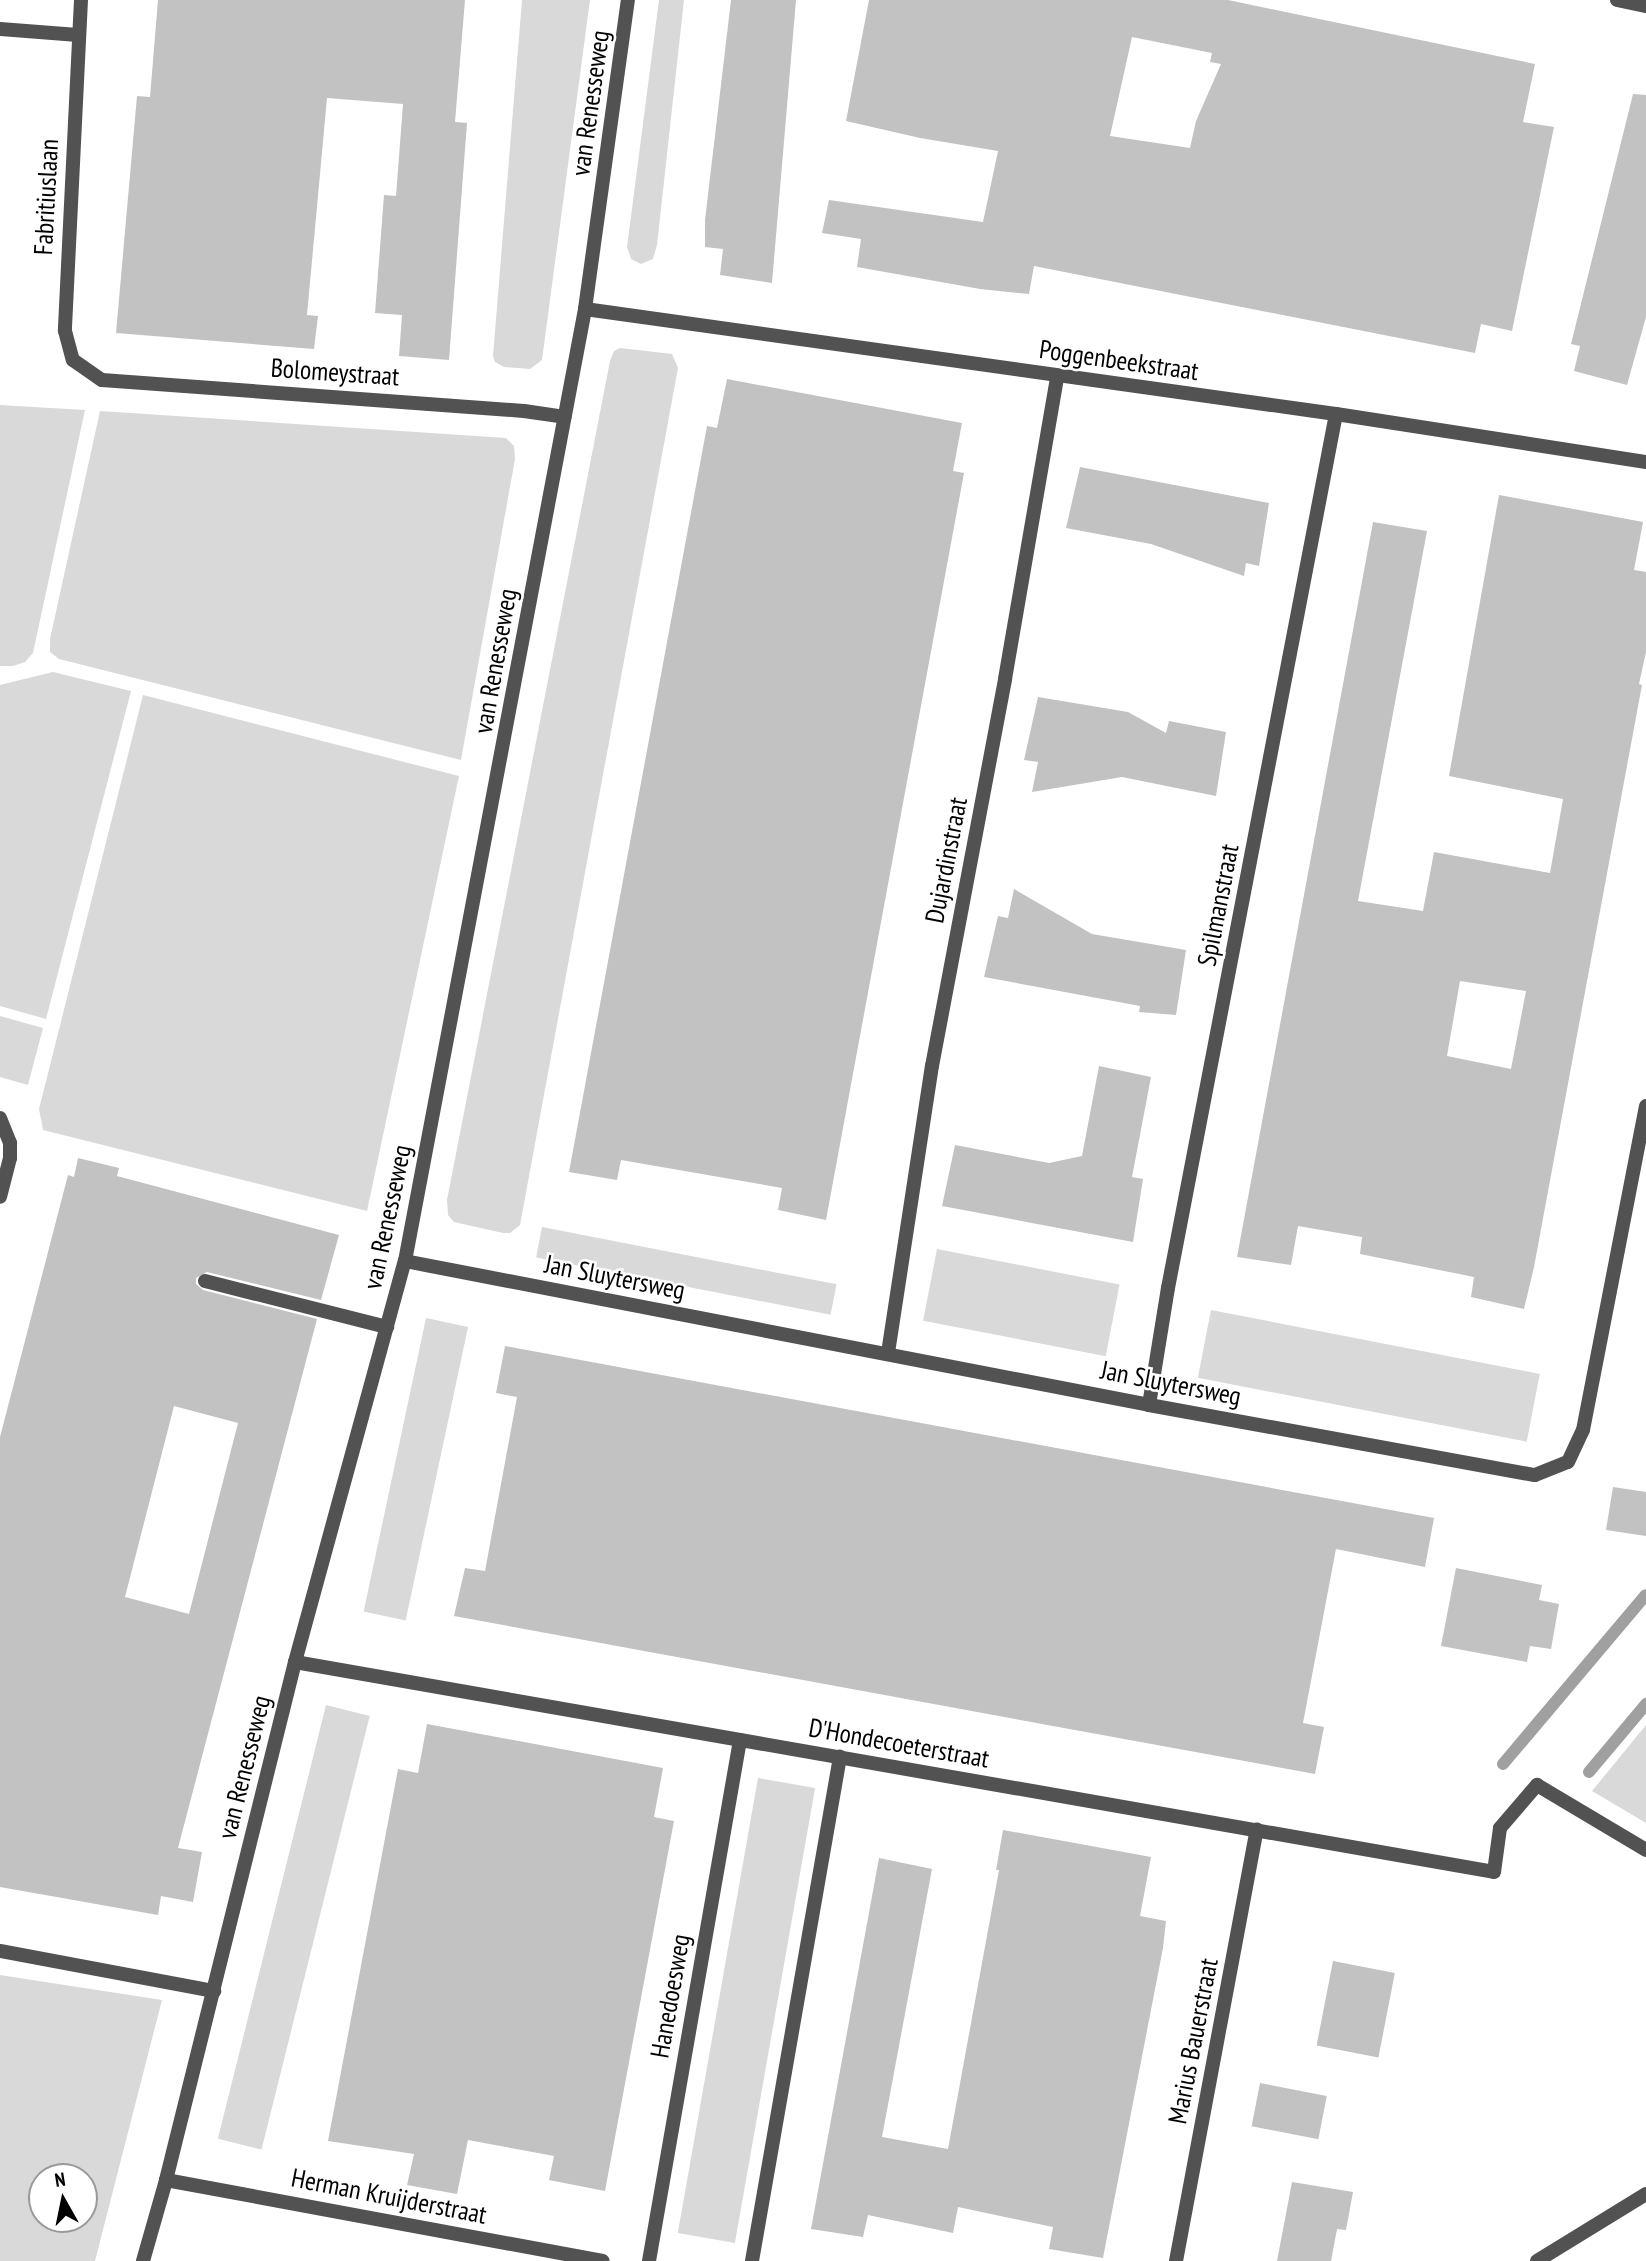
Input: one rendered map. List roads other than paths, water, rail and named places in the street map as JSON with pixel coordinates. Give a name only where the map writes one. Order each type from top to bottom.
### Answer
[{"type":"street","name":"Fabritiuslaan","points":[[81,0],[65,331],[73,360],[102,380]]},
{"type":"street","name":"van Renesseweg","points":[[143,2261],[214,1991],[295,1662],[405,1261],[585,309],[628,0]]},
{"type":"street","points":[[1618,0],[1646,6]]},
{"type":"street","points":[[0,29],[78,35]]},
{"type":"street","name":"Poggenbeekstraat","points":[[585,309],[1336,414],[1646,462]]},
{"type":"street","name":"Dujardinstraat","points":[[888,1353],[932,1066],[1005,680],[1057,377]]},
{"type":"street","name":"Bolomeystraat","points":[[102,380],[524,411],[565,417]]},
{"type":"street","name":"Spilmanstraat","points":[[1149,1405],[1168,1288],[1336,414]]},
{"type":"street","name":"Jan Sluytersweg","points":[[405,1261],[1149,1405],[1535,1475],[1567,1462],[1583,1430],[1646,1106]]},
{"type":"street","points":[[0,1197],[10,1158],[3,1123]]},
{"type":"street","name":"van Renesseweg","points":[[205,1281],[387,1327]]},
{"type":"street","name":"D'Hondecoeterstraat","points":[[295,1662],[1494,1872],[1500,1828],[1537,1785],[1646,1850]]},
{"type":"street","name":"Hanedoesweg","points":[[649,2261],[740,1740]]},
{"type":"street","points":[[752,2261],[840,1757]]},
{"type":"street","name":"Marius Bauerstraat","points":[[1177,2261],[1257,1830]]},
{"type":"street","points":[[0,1951],[214,1991]]},
{"type":"street","name":"Herman Kruijderstraat","points":[[166,2180],[603,2261]]},
{"type":"street","points":[[1537,2261],[1646,2194]]},
{"type":"waterway","points":[[1503,1764],[1646,1595]]},
{"type":"waterway","points":[[1589,1772],[1646,1704]]}]
